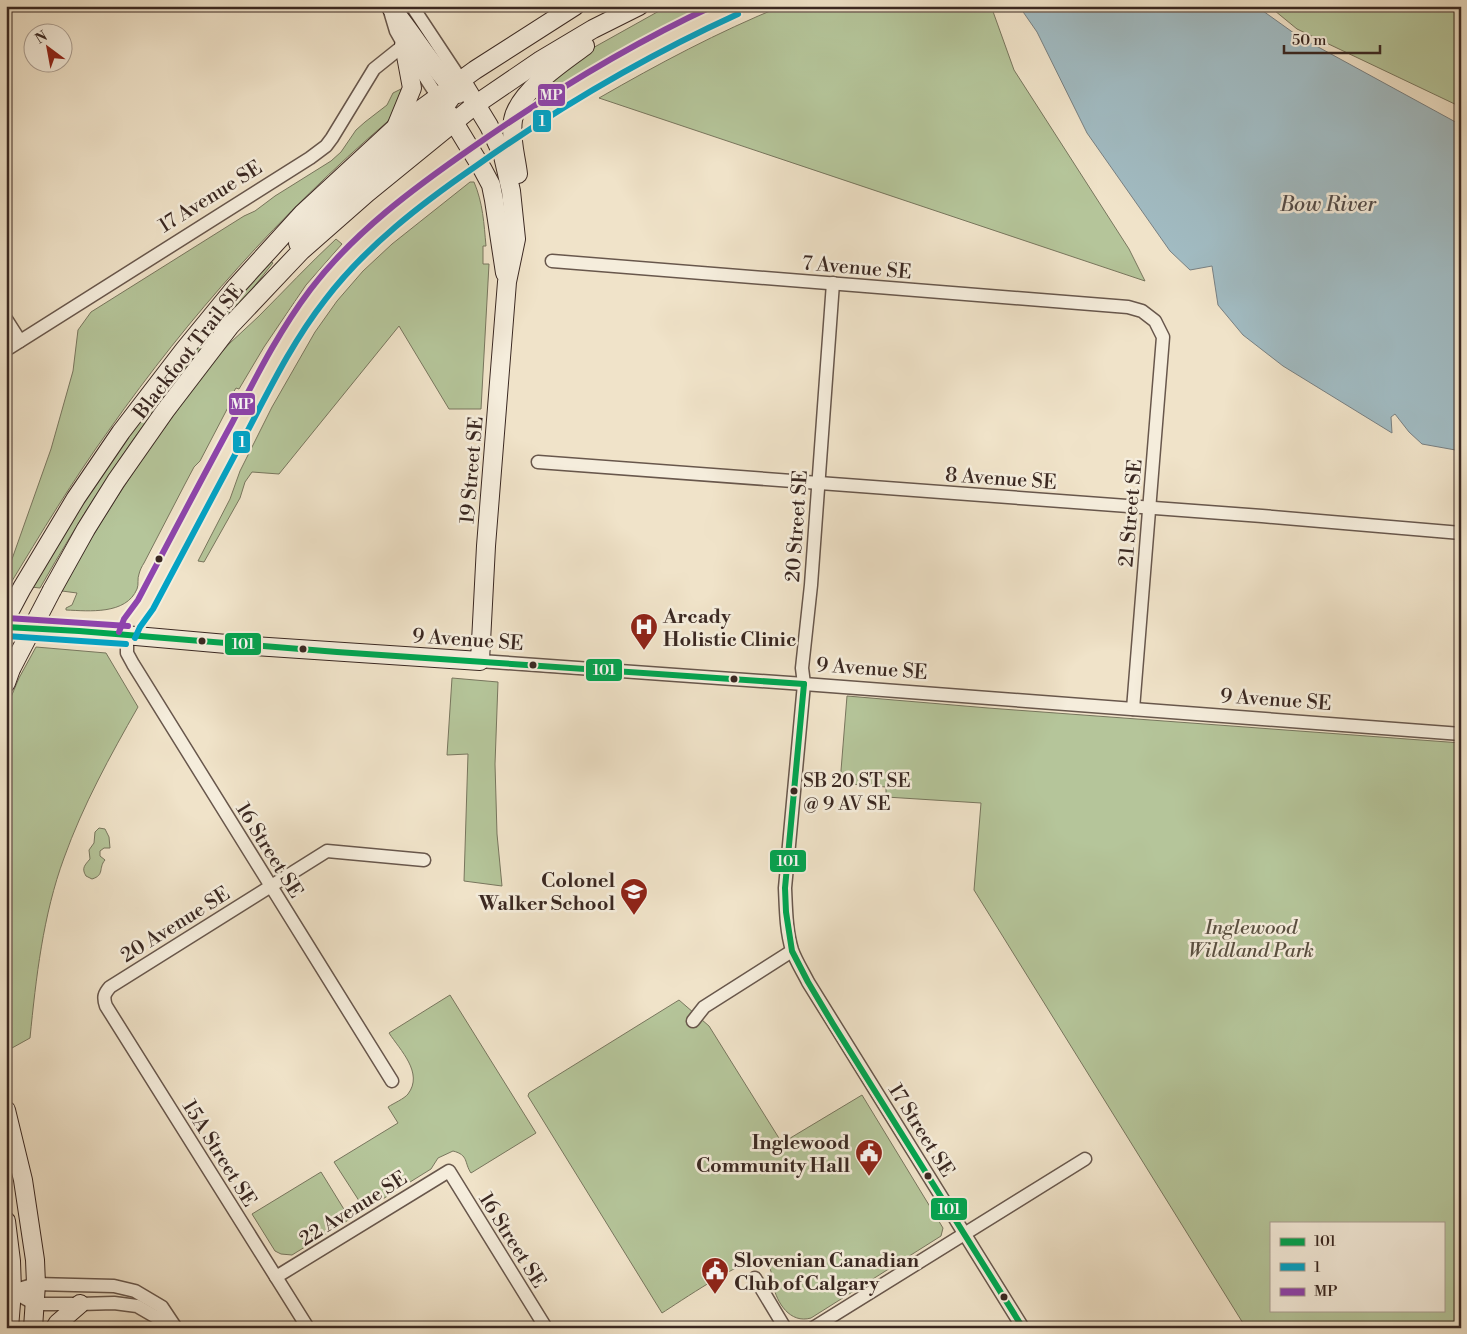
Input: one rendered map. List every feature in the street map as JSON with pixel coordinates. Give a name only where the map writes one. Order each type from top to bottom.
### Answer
[{"type":"main road","points":[[389,6],[406,26],[450,92]]},
{"type":"main road","points":[[256,298],[313,224],[351,186],[422,126],[450,92],[575,6]]},
{"type":"main road","points":[[475,105],[541,60],[593,29],[639,6]]},
{"type":"main road","points":[[516,239],[521,204],[513,141],[514,119],[517,108],[528,94],[560,64],[644,6]]},
{"type":"main road","points":[[396,128],[412,88],[404,45]]},
{"type":"main road","name":"19 Street SE","points":[[450,92],[475,105],[496,141],[505,163],[512,191],[516,239],[507,282],[486,546],[480,661]]},
{"type":"main road","name":"19 Street SE","points":[[450,92],[454,123],[490,185],[507,282]]},
{"type":"main road","name":"Blackfoot Trail SE","points":[[6,618],[76,498],[98,465],[184,350],[234,289],[303,213],[396,128],[450,92]]},
{"type":"main road","name":"Blackfoot Trail SE","points":[[9,676],[52,590],[86,529],[138,449],[230,326],[301,251],[359,199],[475,105]]},
{"type":"main road","name":"9 Avenue SE","points":[[41,629],[238,645],[480,661]]},
{"type":"main road","points":[[6,1110],[23,1180],[35,1260],[34,1328]]},
{"type":"main road","points":[[6,1221],[11,1261],[12,1291],[9,1328]]},
{"type":"main road","points":[[55,1328],[58,1323],[80,1304]]},
{"type":"street","points":[[389,6],[396,31],[404,45],[450,92]]},
{"type":"street","points":[[412,6],[450,92]]},
{"type":"street","name":"17 Avenue SE","points":[[6,350],[310,158],[326,146],[374,68],[404,45]]},
{"type":"street","name":"7 Avenue SE","points":[[552,261],[1128,307],[1142,310],[1155,320]]},
{"type":"street","name":"20 Street SE","points":[[792,951],[786,912],[785,888],[804,684],[802,668],[811,585],[833,284]]},
{"type":"street","points":[[6,319],[20,341]]},
{"type":"street","name":"21 Street SE","points":[[1133,709],[1163,336],[1155,320]]},
{"type":"street","name":"8 Avenue SE","points":[[538,462],[1461,533]]},
{"type":"street","name":"16 Street SE","points":[[127,635],[127,653],[132,664],[392,1081]]},
{"type":"street","name":"9 Avenue SE","points":[[480,661],[1461,734]]},
{"type":"street","name":"20 Avenue SE","points":[[104,997],[110,987],[327,851],[424,860]]},
{"type":"street","points":[[693,1021],[704,1007],[792,951]]},
{"type":"street","name":"17 Street SE","points":[[792,951],[833,1024],[1023,1328]]},
{"type":"street","name":"15A Street SE","points":[[104,997],[106,1006],[308,1328]]},
{"type":"street","points":[[813,1328],[1085,1159]]},
{"type":"street","name":"16 Street SE","points":[[449,1171],[546,1328]]},
{"type":"street","name":"22 Avenue SE","points":[[276,1277],[449,1171]]},
{"type":"street","points":[[755,1278],[785,1328]]},
{"type":"street","points":[[12,1291],[36,1284],[114,1286],[135,1290],[162,1308],[176,1328]]},
{"type":"street","points":[[12,1291],[35,1304],[114,1303],[137,1306],[171,1328]]},
{"type":"green space","points":[[668,6],[715,6],[635,47],[548,97],[542,89],[591,49]]},
{"type":"green space","points":[[782,6],[991,6],[1014,70],[1129,249],[1145,281],[599,98],[689,49]]},
{"type":"green space","points":[[1269,6],[1461,6],[1461,107],[1297,29]]},
{"type":"green space","points":[[401,89],[401,92],[404,93],[398,109],[387,122],[273,230],[204,306],[172,346],[96,449],[57,507],[9,586],[6,585],[6,576],[51,449],[73,371],[78,330],[91,312],[244,216],[255,211],[275,196],[331,161],[341,152],[356,130],[387,105],[393,93]]},
{"type":"green space","points":[[470,182],[474,182],[483,214],[486,246],[483,246],[483,264],[489,264],[481,409],[449,409],[399,326],[279,474],[252,472],[245,482],[240,498],[204,562],[198,561],[230,499],[240,471],[272,407],[315,332],[337,301],[363,271],[392,244]]},
{"type":"green space","points":[[336,239],[342,244],[306,285],[264,347],[239,389],[236,388],[233,393],[235,394],[200,461],[194,467],[142,567],[138,576],[137,589],[132,597],[116,607],[106,610],[66,610],[66,608],[72,605],[77,593],[62,591],[101,522],[160,433],[230,343]]},
{"type":"green space","points":[[267,259],[273,263],[174,384],[120,459],[40,588],[31,587],[54,547],[134,425]]},
{"type":"green space","points":[[36,647],[106,653],[138,707],[107,762],[71,838],[57,880],[46,924],[38,970],[30,1038],[12,1048],[6,1033],[6,709],[19,678]]},
{"type":"green space","points":[[452,678],[498,682],[495,764],[497,834],[502,886],[464,881],[468,754],[447,755]]},
{"type":"green space","name":"Inglewood Wildland Park","points":[[847,696],[1461,743],[1461,1328],[1246,1328],[974,890],[981,803],[886,797],[886,787],[840,783]]},
{"type":"green space","points":[[99,828],[105,829],[109,837],[110,848],[104,848],[100,851],[100,856],[105,860],[99,875],[92,879],[86,876],[84,869],[90,859],[89,850],[94,843],[95,832]]},
{"type":"green space","points":[[450,995],[536,1133],[471,1173],[464,1157],[453,1151],[438,1158],[431,1169],[365,1210],[334,1162],[398,1123],[388,1107],[408,1094],[413,1078],[409,1062],[389,1033]]},
{"type":"green space","points":[[679,1000],[709,1026],[782,1143],[862,1095],[943,1228],[941,1236],[811,1318],[797,1318],[781,1305],[775,1292],[769,1267],[764,1262],[759,1261],[739,1266],[725,1273],[662,1313],[528,1096],[529,1093]]},
{"type":"green space","points":[[321,1172],[350,1219],[292,1255],[281,1254],[275,1251],[252,1214]]},
{"type":"water","name":"Bow River","points":[[1019,6],[1256,6],[1298,36],[1461,125],[1461,451],[1422,444],[1409,432],[1395,414],[1391,417],[1392,433],[1283,366],[1243,335],[1218,305],[1212,266],[1190,270],[1170,251],[1087,133],[1037,32]]},
{"type":"tunnel","points":[[6,627],[41,629]]},
{"type":"transit line","name":"MP","points":[[119,632],[124,619],[138,600],[278,338],[310,290],[327,269],[365,230],[386,212],[502,127],[590,71],[651,37],[713,6]]},
{"type":"transit line","name":"1","points":[[135,638],[140,627],[153,609],[292,348],[325,300],[358,262],[395,227],[435,195],[539,123],[637,65],[738,14]]},
{"type":"transit line","name":"MP","points":[[7,618],[128,626]]},
{"type":"transit line","name":"101","points":[[6,627],[804,684]]},
{"type":"transit line","name":"1","points":[[6,636],[126,644]]},
{"type":"transit line","name":"101","points":[[804,684],[785,888],[786,912],[792,951],[833,1024],[1023,1328]]},
{"type":"place","name":"Arcady Holistic Clinic","points":[[644,651]]},
{"type":"place","name":"SB 20 ST SE @ 9 AV SE","points":[[794,791]]},
{"type":"place","name":"Colonel Walker School","points":[[634,916]]},
{"type":"place","name":"Inglewood Community Hall","points":[[869,1177]]},
{"type":"place","name":"Slovenian Canadian Club of Calgary","points":[[715,1295]]}]
